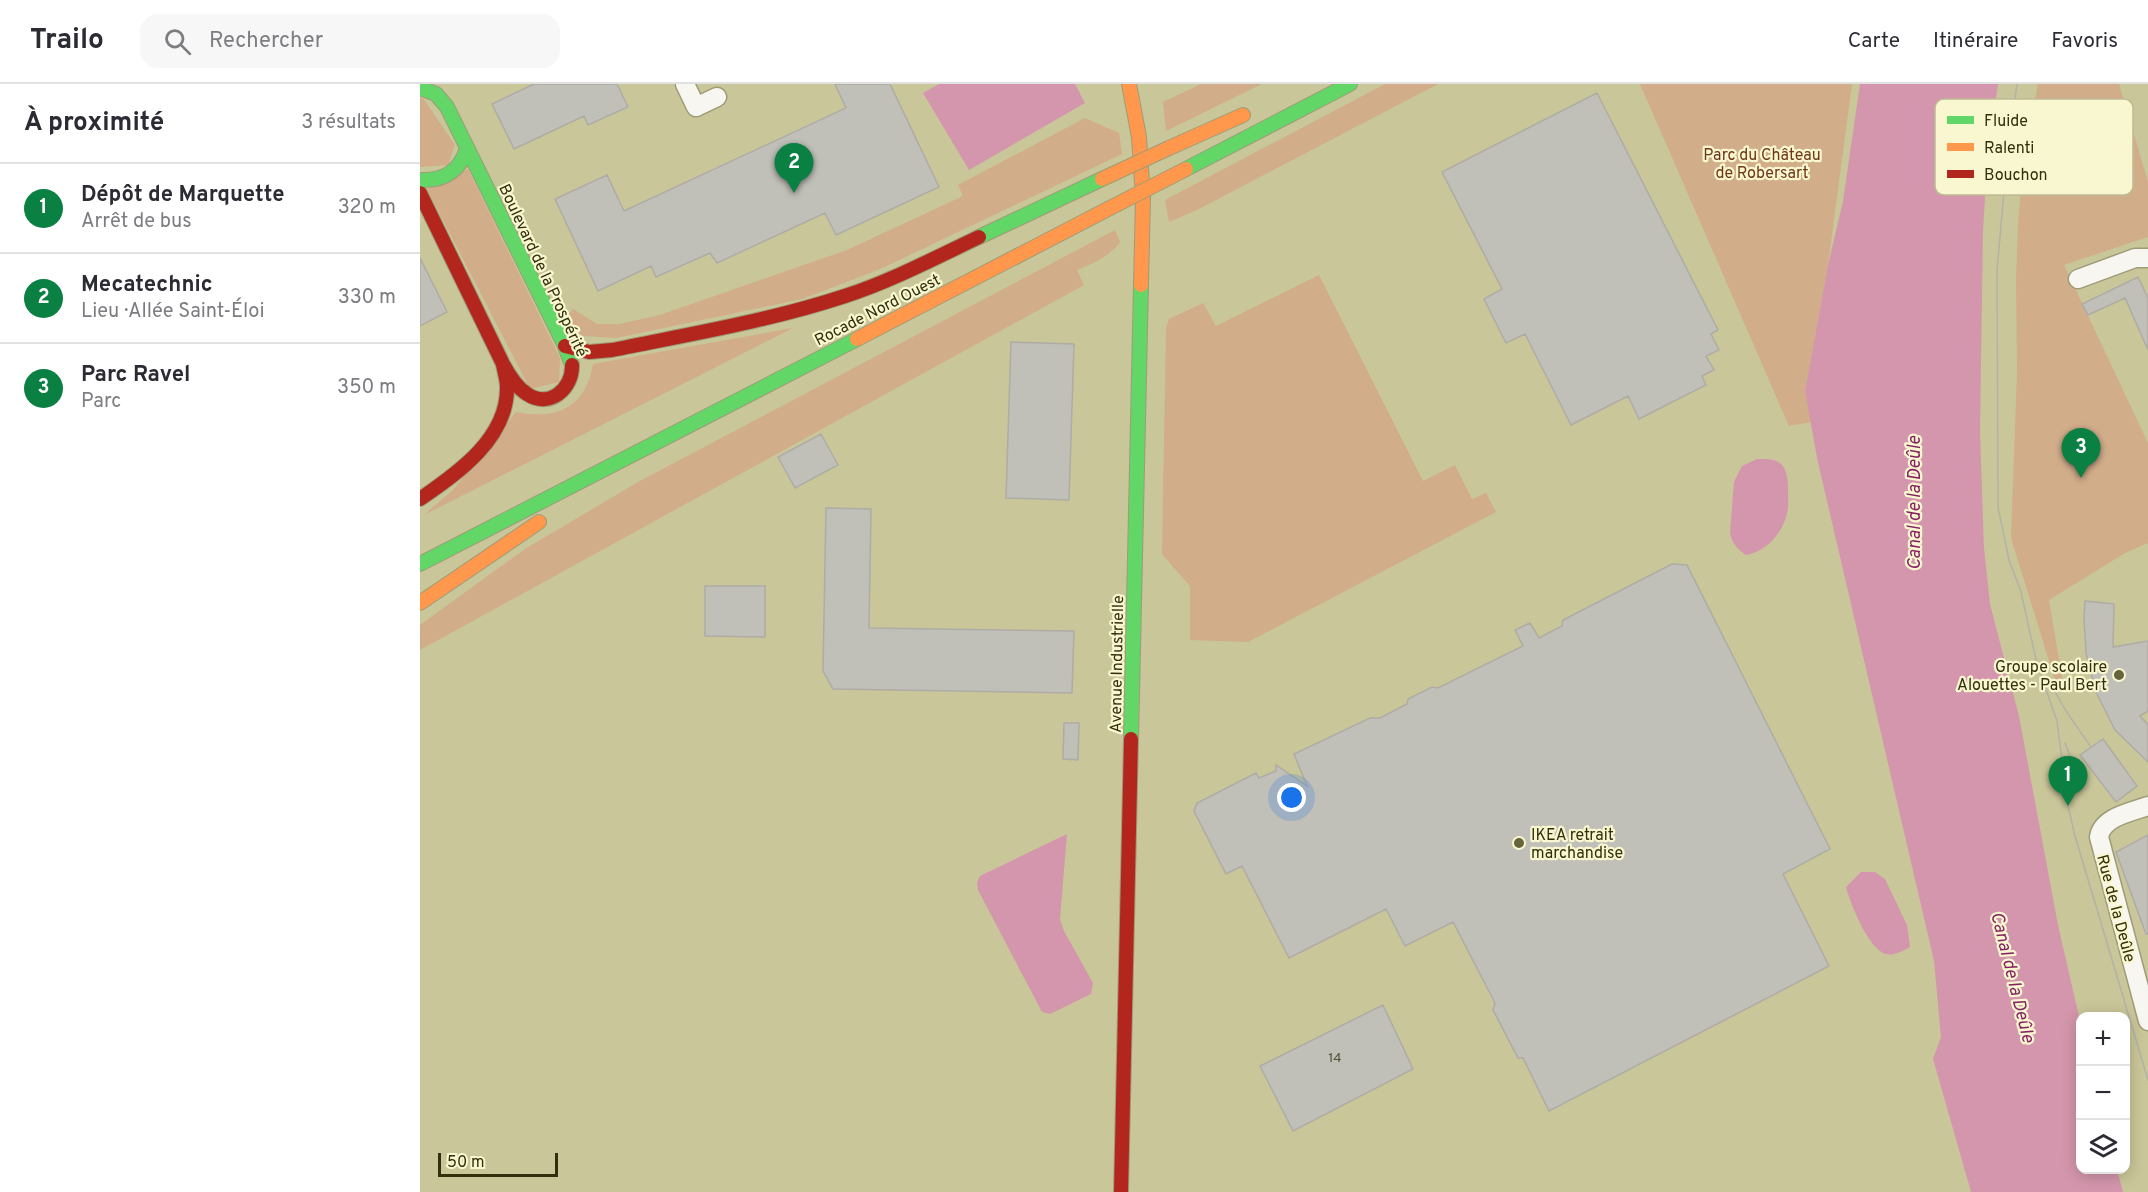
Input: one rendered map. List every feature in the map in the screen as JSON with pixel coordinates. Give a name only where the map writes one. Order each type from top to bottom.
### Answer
[{"type":"main road","points":[[444,84],[447,107]]},
{"type":"main road","name":"Avenue Industrielle","points":[[1121,1192],[1143,198],[1139,137],[1129,84]]},
{"type":"main road","name":"Rocade Nord Ouest","points":[[420,564],[1350,84]]},
{"type":"main road","points":[[420,88],[436,93],[447,107]]},
{"type":"main road","name":"Boulevard de la Prospérité","points":[[420,193],[503,364],[523,391],[535,398],[549,398],[564,390],[571,379],[572,366],[565,346],[447,107]]},
{"type":"main road","points":[[565,346],[589,352],[612,350],[770,318],[823,303],[896,276],[1104,183],[1248,113]]},
{"type":"main road","points":[[420,180],[439,179],[455,173],[465,158],[467,149]]},
{"type":"main road","name":"Rocade Nord Ouest","points":[[937,273],[1104,183]]},
{"type":"main road","points":[[420,499],[465,466],[489,439],[506,401],[503,364]]},
{"type":"main road","points":[[587,494],[659,451],[696,421]]},
{"type":"main road","points":[[420,603],[551,514]]},
{"type":"street","points":[[685,84],[696,107],[717,97]]},
{"type":"street","points":[[2078,279],[2135,258],[2148,258]]},
{"type":"street","name":"Rue de la Deûle","points":[[2148,806],[2110,820],[2100,830],[2100,846],[2148,1021]]},
{"type":"green space","points":[[1201,84],[1262,84],[1166,131],[1163,102]]},
{"type":"green space","points":[[1385,84],[1438,84],[1197,210],[1169,222],[1165,200]]},
{"type":"green space","name":"Parc du Château de Robersart","points":[[1640,84],[1852,84],[1828,265],[1805,391],[1811,422],[1789,426]]},
{"type":"green space","points":[[2038,84],[2119,84],[2123,99],[2035,99]]},
{"type":"green space","points":[[420,98],[423,98],[455,145],[448,165],[420,167]]},
{"type":"green space","points":[[1085,118],[1119,133],[1122,154],[878,270],[802,299],[616,338],[583,336],[569,325],[567,317],[573,309],[597,324],[619,324],[660,315],[847,250],[963,196],[958,185]]},
{"type":"green space","points":[[2133,131],[2148,182],[2148,237],[2064,265],[2148,443],[2148,543],[2125,553],[2049,600],[2064,689],[2055,680],[2011,538],[2017,372],[2018,225],[2020,195],[2133,195]]},
{"type":"green space","points":[[468,169],[560,358],[559,382],[530,389],[427,189]]},
{"type":"green space","points":[[1115,230],[1120,242],[1116,247],[1101,259],[1077,270],[1084,285],[420,650],[420,625],[525,549],[638,482]]},
{"type":"green space","points":[[1319,275],[1423,481],[1455,465],[1472,499],[1486,493],[1496,512],[1248,642],[1190,640],[1190,586],[1162,554],[1166,328],[1169,319],[1203,303],[1216,326]]},
{"type":"green space","points":[[793,328],[424,515],[453,490],[516,412],[545,414],[557,412],[576,401],[584,391],[593,364]]},
{"type":"water","points":[[939,84],[1075,84],[1085,103],[969,170],[923,93]]},
{"type":"water","name":"Canal de la Deûle","points":[[1860,84],[1998,84],[1996,99],[1935,99],[1935,195],[1985,195],[1980,432],[1984,548],[1990,604],[2019,716],[2058,925],[2078,1012],[2076,1012],[2076,1174],[2118,1174],[2123,1192],[1971,1192],[1933,1059],[1941,1037],[1934,961],[1817,458],[1805,391],[1828,265],[1843,201]]},
{"type":"water","points":[[1757,459],[1774,460],[1784,468],[1788,482],[1788,507],[1778,534],[1767,546],[1746,555],[1735,546],[1730,533],[1734,482],[1742,466]]},
{"type":"water","points":[[1067,834],[1060,919],[1064,931],[1093,983],[1091,994],[1050,1014],[1042,1012],[978,890],[977,882],[980,876]]},
{"type":"water","points":[[1861,872],[1875,872],[1885,879],[1907,925],[1910,947],[1896,953],[1886,954],[1877,949],[1865,933],[1846,887]]},
{"type":"building","points":[[534,84],[617,84],[628,107],[588,125],[584,116],[514,149],[492,104]]},
{"type":"building","points":[[835,84],[890,84],[939,187],[836,235],[825,213],[717,263],[710,253],[656,277],[651,266],[598,291],[555,199],[607,175],[624,211],[846,108]]},
{"type":"building","points":[[1597,93],[1718,330],[1711,334],[1719,350],[1706,356],[1714,370],[1702,376],[1706,385],[1639,419],[1628,396],[1571,425],[1525,334],[1506,343],[1484,299],[1502,289],[1442,172]]},
{"type":"building","points":[[420,258],[447,312],[420,326]]},
{"type":"building","points":[[2138,277],[2148,298],[2148,350],[2125,298],[2088,315],[2082,304]]},
{"type":"building","points":[[1011,342],[1074,344],[1069,500],[1006,498]]},
{"type":"building","points":[[821,434],[838,465],[795,488],[778,457]]},
{"type":"building","points":[[826,508],[871,509],[869,628],[1074,631],[1072,693],[833,689],[823,671]]},
{"type":"building","name":"IKEA retrait marchandise","points":[[1672,564],[1687,565],[1830,849],[1783,874],[1829,966],[1549,1111],[1523,1058],[1518,1058],[1493,1010],[1495,1003],[1453,922],[1405,946],[1386,909],[1289,958],[1242,866],[1226,874],[1194,811],[1197,803],[1256,773],[1259,778],[1276,771],[1276,765],[1307,786],[1294,754],[1370,718],[1380,718],[1407,704],[1408,699],[1432,687],[1438,688],[1523,646],[1515,630],[1530,623],[1539,638],[1562,626],[1563,620]]},
{"type":"building","points":[[705,586],[765,586],[765,637],[705,636]]},
{"type":"building","name":"Groupe scolaire Alouettes - Paul Bert","points":[[2085,601],[2114,604],[2113,647],[2148,641],[2148,711],[2140,716],[2148,725],[2148,762],[2115,730],[2096,692],[2086,653]]},
{"type":"building","points":[[1064,723],[1079,723],[1078,760],[1063,759]]},
{"type":"building","points":[[2103,739],[2137,786],[2116,802],[2080,755]]},
{"type":"building","points":[[2148,835],[2148,934],[2146,934],[2116,852]]},
{"type":"building","points":[[1383,1005],[1413,1069],[1293,1131],[1260,1066]]},
{"type":"tram line","points":[[2015,99],[2017,84]]},
{"type":"tram line","points":[[2004,195],[1997,270],[1998,507],[2009,560],[2021,592],[2037,664],[2057,721],[2068,806],[2075,836],[2148,1080]]},
{"type":"tram line","points":[[2049,677],[2062,705],[2091,747]]},
{"type":"tram line","points":[[2065,743],[2077,774]]},
{"type":"traffic: fast","points":[[1186,169],[1350,84]]},
{"type":"traffic: fast","points":[[420,88],[436,94],[447,107],[565,346],[572,365]]},
{"type":"traffic: fast","points":[[420,180],[436,179],[450,174],[460,164],[467,149]]},
{"type":"traffic: fast","points":[[979,237],[1102,179]]},
{"type":"traffic: fast","points":[[1131,739],[1141,285]]},
{"type":"traffic: fast","points":[[420,564],[857,339]]},
{"type":"traffic: slow","points":[[1129,84],[1139,137],[1143,198],[1141,285]]},
{"type":"traffic: slow","points":[[1169,148],[1243,115]]},
{"type":"traffic: slow","points":[[1102,179],[1169,148]]},
{"type":"traffic: slow","points":[[1108,209],[1186,169]]},
{"type":"traffic: slow","points":[[857,339],[1108,209]]},
{"type":"traffic: slow","points":[[420,603],[539,522]]},
{"type":"traffic: jam","points":[[420,193],[503,364],[516,384],[535,398],[551,398],[564,389],[571,374],[572,365]]},
{"type":"traffic: jam","points":[[565,346],[589,352],[612,350],[788,313],[879,283],[979,237]]},
{"type":"traffic: jam","points":[[420,499],[464,466],[490,438],[505,405],[507,384],[503,364]]},
{"type":"traffic: jam","points":[[1121,1192],[1131,739]]},
{"type":"place","name":"Mecatechnic","points":[[794,193]]},
{"type":"place","name":"Parc Ravel","points":[[2081,478]]},
{"type":"place","name":"Groupe scolaire Alouettes - Paul Bert","points":[[2119,675]]},
{"type":"place","name":"Dépôt de Marquette","points":[[2068,806]]},
{"type":"place","name":"IKEA retrait marchandise","points":[[1519,843]]}]
